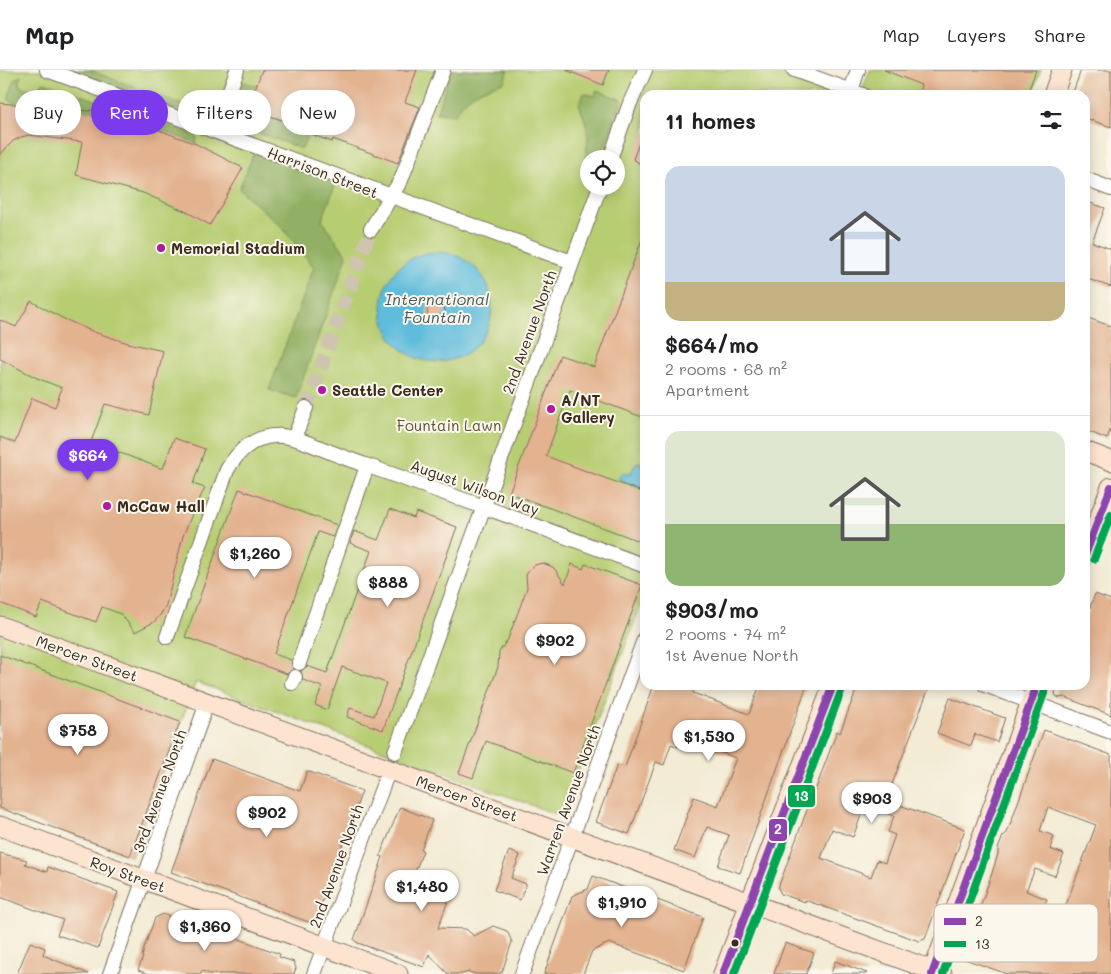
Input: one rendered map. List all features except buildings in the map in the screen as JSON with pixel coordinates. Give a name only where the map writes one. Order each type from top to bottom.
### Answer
[{"type":"main road","points":[[1055,90],[1062,70]]},
{"type":"main road","points":[[1090,453],[1111,461]]},
{"type":"main road","points":[[1090,542],[1111,487]]},
{"type":"main road","name":"Mercer Street","points":[[0,626],[572,836],[936,973]]},
{"type":"main road","points":[[723,974],[831,690]]},
{"type":"main road","points":[[960,904],[1034,694]]},
{"type":"main road","name":"Roy Street","points":[[0,826],[398,974]]},
{"type":"street","name":"Harrison Street","points":[[47,70],[178,118]]},
{"type":"street","points":[[230,90],[237,70]]},
{"type":"street","points":[[371,230],[401,180],[443,70]]},
{"type":"street","points":[[613,150],[630,103],[645,70]]},
{"type":"street","points":[[794,70],[849,90]]},
{"type":"street","points":[[857,90],[858,70]]},
{"type":"street","name":"Harrison Street","points":[[226,135],[390,197],[572,262]]},
{"type":"street","points":[[1090,181],[1111,189]]},
{"type":"street","name":"2nd Avenue North","points":[[395,752],[597,195]]},
{"type":"street","points":[[294,438],[306,408]]},
{"type":"street","name":"August Wilson Way","points":[[167,637],[222,482],[234,458],[249,444],[268,437],[294,438],[640,564]]},
{"type":"street","points":[[295,674],[367,466]]},
{"type":"street","name":"Warren Avenue North","points":[[522,974],[640,651]]},
{"type":"street","points":[[1012,690],[1034,694],[1111,732]]},
{"type":"street","name":"3rd Avenue North","points":[[110,974],[207,703]]},
{"type":"street","name":"2nd Avenue North","points":[[314,974],[389,769]]},
{"type":"green space","name":"Seattle Center","points":[[0,70],[772,70],[825,90],[640,90],[640,607],[561,816],[196,682],[131,856],[0,808]]},
{"type":"green space","points":[[71,70],[89,70],[142,90],[124,90]]},
{"type":"green space","points":[[452,70],[508,70],[504,82],[469,97],[455,115],[436,113]]},
{"type":"green space","points":[[870,70],[1041,70],[1034,90],[862,90]]},
{"type":"green space","points":[[21,76],[19,82],[21,87],[33,88],[44,82],[67,90],[15,90],[15,103],[8,99],[15,79]]},
{"type":"green space","points":[[244,82],[256,86],[255,90],[241,90]]},
{"type":"green space","points":[[597,90],[622,100],[603,150],[587,150],[588,137],[586,124],[579,104],[584,93],[595,96]]},
{"type":"green space","points":[[81,95],[91,99],[90,111],[81,110]]},
{"type":"green space","points":[[168,100],[178,103],[178,110],[168,106]]},
{"type":"green space","points":[[271,116],[281,120],[281,135],[307,135],[302,149],[264,135],[271,135]]},
{"type":"green space","points":[[168,126],[178,129],[178,135],[194,135],[197,137],[196,144],[168,133]]},
{"type":"green space","points":[[256,153],[336,183],[322,220],[347,256],[296,398],[269,390],[314,267],[280,225],[239,189],[253,155]]},
{"type":"water","name":"International Fountain","points":[[437,252],[458,256],[476,268],[488,286],[492,307],[488,328],[476,346],[458,358],[437,362],[416,358],[398,346],[386,328],[382,307],[386,286],[398,268],[416,256]]},
{"type":"water","points":[[640,462],[640,487],[618,479],[622,473],[630,474],[636,463]]},
{"type":"tunnel","points":[[306,408],[371,229]]},
{"type":"transit line","name":"2","points":[[1090,542],[1111,487]]},
{"type":"transit line","name":"13","points":[[1094,559],[1111,515]]},
{"type":"transit line","name":"2","points":[[723,974],[831,690]]},
{"type":"transit line","name":"13","points":[[734,974],[842,690]]},
{"type":"transit line","name":"2","points":[[957,904],[1035,690]]},
{"type":"transit line","name":"13","points":[[968,904],[1045,690]]},
{"type":"transit line","name":"2","points":[[932,974],[936,962]]},
{"type":"transit line","name":"13","points":[[943,974],[947,962]]},
{"type":"place","name":"Memorial Stadium","points":[[161,248]]},
{"type":"place","name":"Seattle Center","points":[[322,390]]},
{"type":"place","name":"A/NT Gallery","points":[[551,409]]},
{"type":"place","name":"McCaw Hall","points":[[107,506]]},
{"type":"park label","name":"Fountain Lawn","points":[[449,425]]}]
